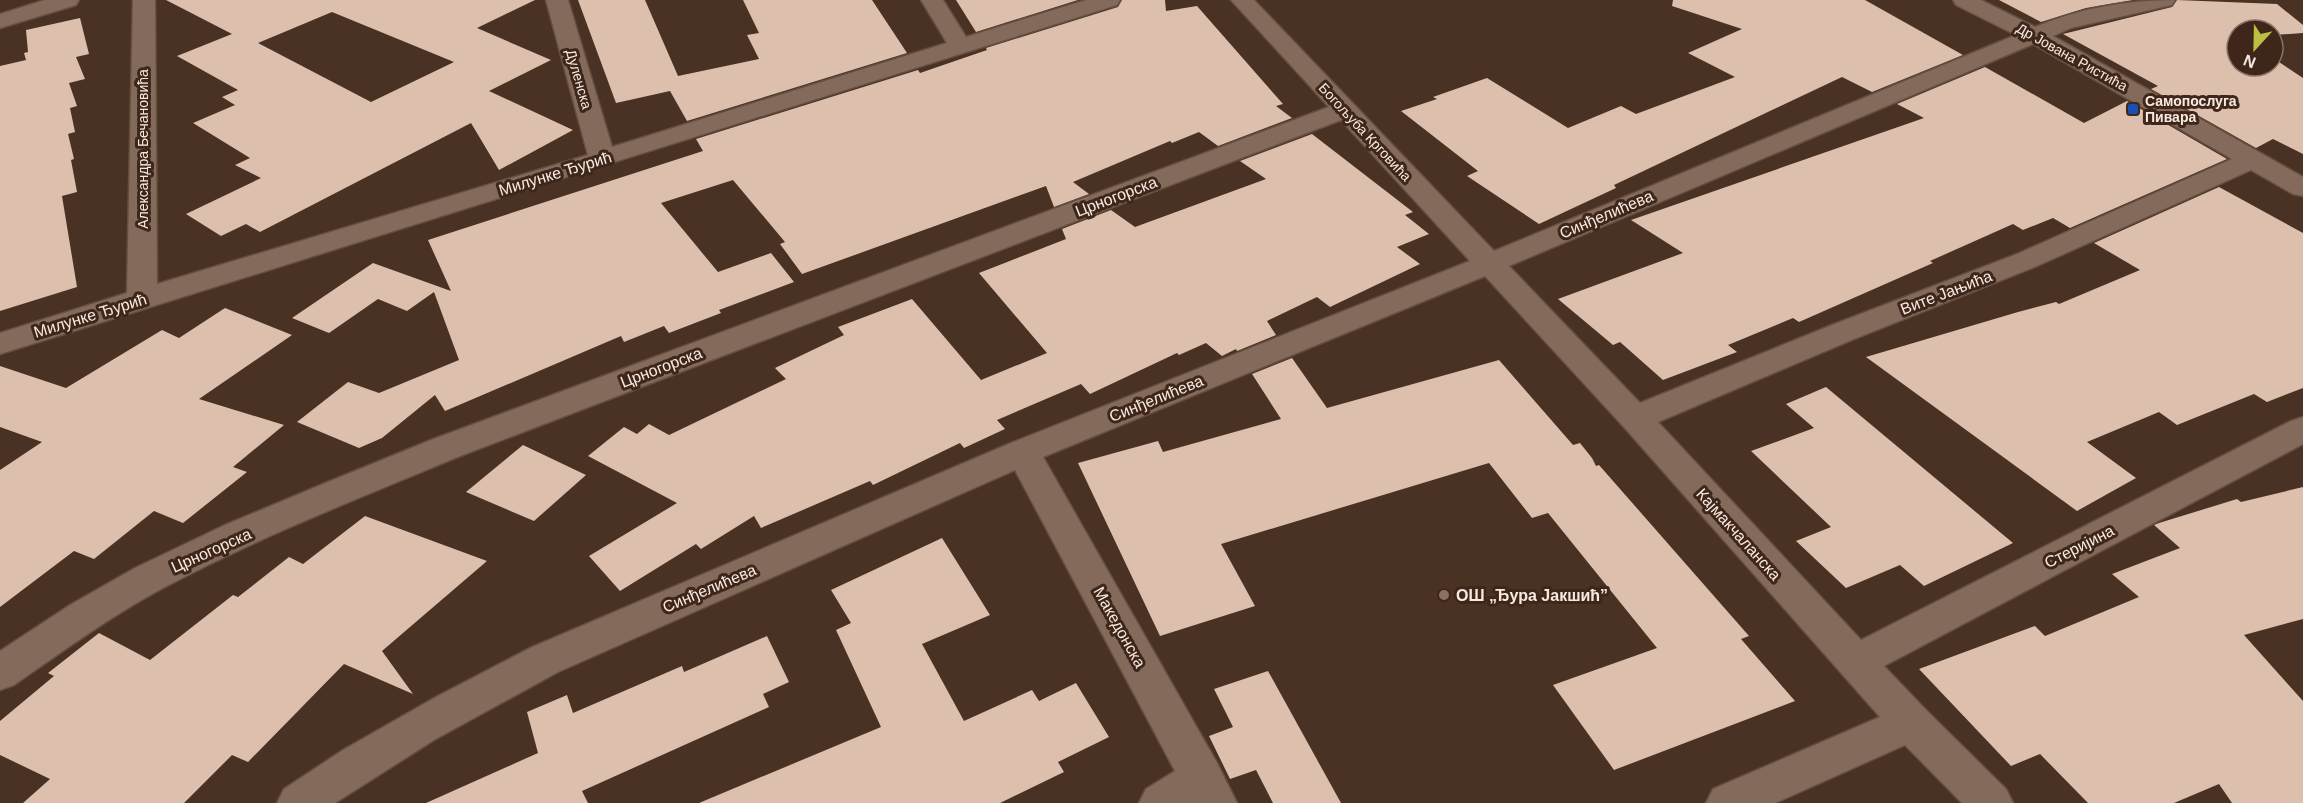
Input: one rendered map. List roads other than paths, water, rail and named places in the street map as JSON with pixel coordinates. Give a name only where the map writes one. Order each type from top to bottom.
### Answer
[{"type":"street","points":[[0,21],[68,0]]},
{"type":"street","name":"Александра Бечановића","points":[[142,298],[144,0]]},
{"type":"street","name":"Дуленска","points":[[557,0],[602,159]]},
{"type":"street","points":[[932,0],[960,46]]},
{"type":"street","name":"Милунке Ђурић","points":[[0,344],[142,298],[602,159],[1109,0]]},
{"type":"street","name":"Богољуба Крговића","points":[[1242,0],[1488,264]]},
{"type":"street","name":"Др Јована Ристића","points":[[1964,0],[2034,35],[2303,188]]},
{"type":"street","name":"Синђелићева","points":[[299,803],[400,739],[478,694],[544,660],[1023,452],[1488,264],[2064,23],[2164,0]]},
{"type":"street","name":"Црногорска","points":[[0,673],[68,626],[170,567],[361,483],[443,449],[1344,110]]},
{"type":"street","name":"Вите Јањића","points":[[1635,418],[1843,332],[2027,260],[2253,159]]},
{"type":"street","name":"Кајмакчаланска","points":[[1488,264],[1635,418],[1911,723],[1991,803]]},
{"type":"street","name":"Стеријина","points":[[1855,662],[2303,429]]},
{"type":"street","name":"Македонска","points":[[1023,452],[1209,790]]},
{"type":"street","points":[[1728,803],[1911,723]]},
{"type":"street","points":[[1161,803],[1209,790]]},
{"type":"place","name":"Самопослуга Пивара","points":[[2133,109]]},
{"type":"place","name":"ОШ „Ђура Јакшић”","points":[[1444,595]]}]
